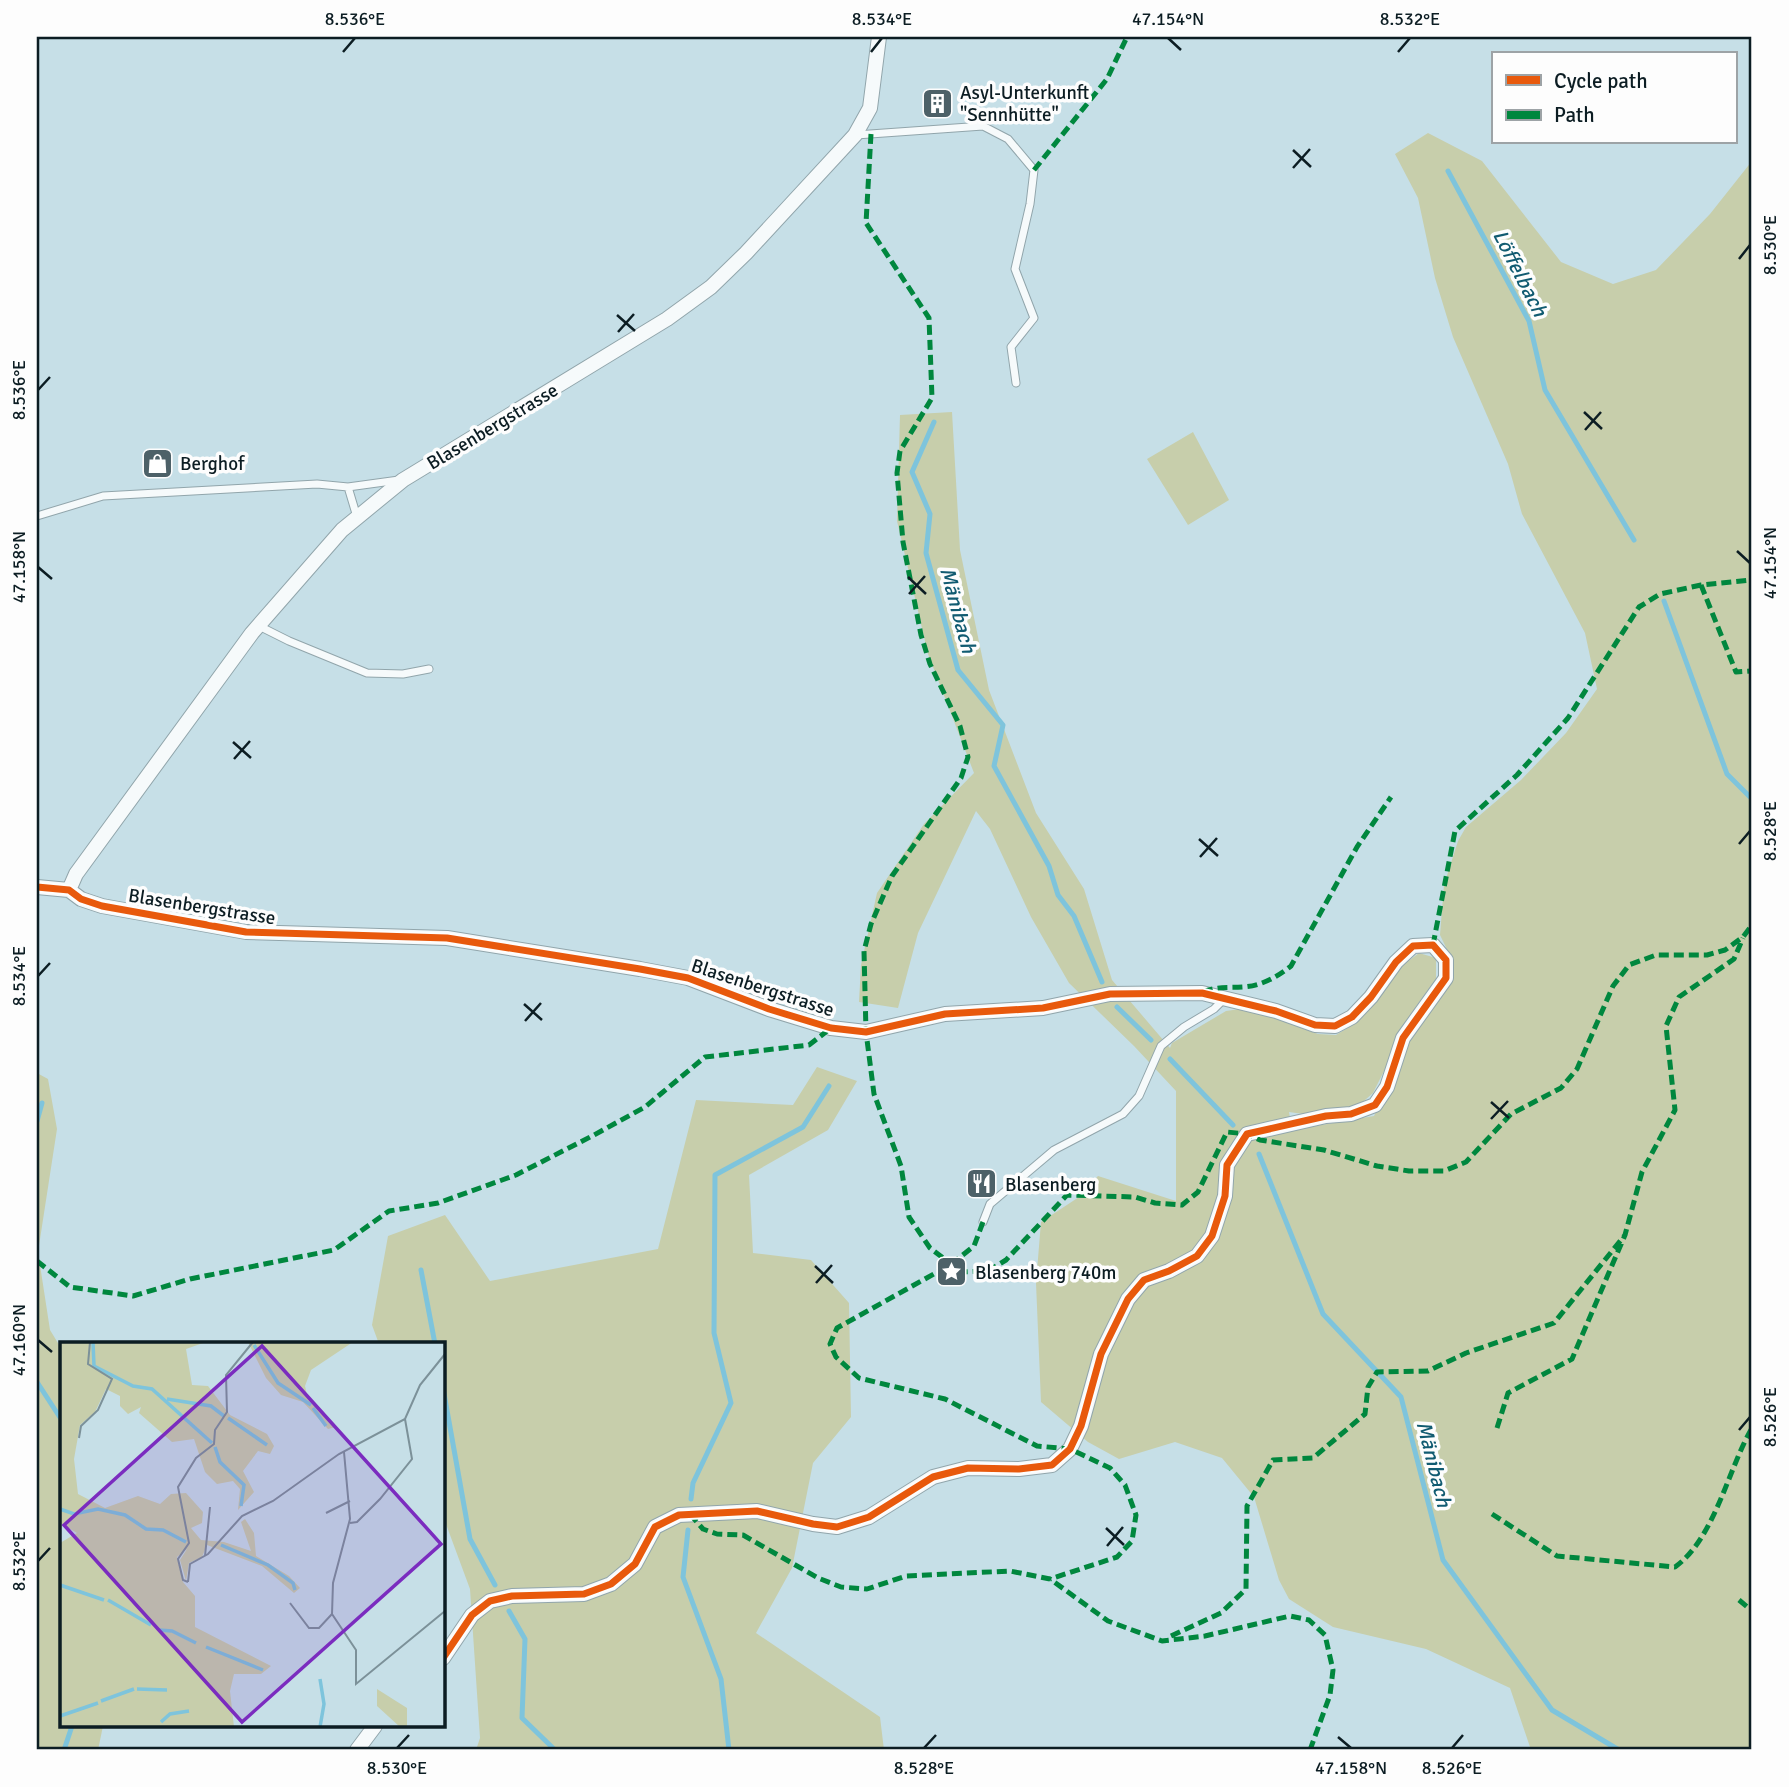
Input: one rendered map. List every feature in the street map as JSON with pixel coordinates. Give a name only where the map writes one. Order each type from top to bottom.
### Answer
[{"type":"street","name":"Blasenbergstrasse","points":[[444,1657],[472,1615],[490,1601],[512,1596],[584,1594],[611,1584],[635,1564],[655,1527],[679,1515],[757,1511],[837,1527],[869,1517],[933,1477],[968,1468],[1019,1469],[1052,1465],[1070,1449],[1081,1426],[1101,1354],[1128,1299],[1144,1280],[1170,1271],[1197,1256],[1212,1236],[1225,1196],[1227,1165],[1247,1134],[1326,1116],[1352,1114],[1375,1105],[1387,1087],[1403,1038],[1446,978],[1446,960],[1433,945],[1413,946],[1396,962],[1371,997],[1352,1017],[1335,1026],[1315,1025],[1276,1011],[1202,993],[1110,994],[1043,1008],[945,1014],[866,1032],[831,1028],[769,1009],[688,978],[447,938],[246,932],[102,906],[81,899],[69,890],[84,863],[258,625],[342,530],[403,480],[667,319],[711,287],[746,253],[855,135],[870,108],[879,37]]},
{"type":"street","points":[[37,887],[69,890]]},
{"type":"street","points":[[357,1750],[373,1728]]},
{"type":"lane","points":[[855,135],[982,126],[1008,139],[1034,170],[1030,204],[1015,269],[1034,317],[1011,346],[1016,383]]},
{"type":"lane","points":[[37,516],[103,496],[317,484],[348,487],[403,480]]},
{"type":"lane","points":[[348,487],[357,517]]},
{"type":"lane","points":[[258,625],[289,641],[367,673],[403,674],[429,670]]},
{"type":"lane","points":[[983,1222],[990,1204],[1054,1150],[1123,1114],[1139,1096],[1161,1046],[1184,1027],[1214,1009],[1224,998]]},
{"type":"green space","points":[[1428,133],[1482,161],[1561,262],[1613,284],[1656,270],[1710,214],[1752,161],[1752,1750],[1531,1750],[1510,1688],[1426,1649],[1333,1627],[1289,1599],[1279,1580],[1254,1497],[1222,1458],[1175,1442],[1119,1459],[1088,1442],[1041,1402],[1036,1283],[1041,1222],[1079,1197],[1098,1176],[1176,1201],[1176,1091],[1069,983],[1031,917],[990,829],[976,811],[918,933],[898,1008],[859,1002],[861,965],[877,893],[924,824],[974,773],[928,654],[897,521],[900,415],[952,412],[960,550],[989,690],[1036,813],[1084,889],[1112,980],[1170,1048],[1172,1043],[1226,1011],[1247,1008],[1318,1034],[1336,1035],[1359,1021],[1399,968],[1419,953],[1436,958],[1436,979],[1417,1005],[1373,1093],[1356,1108],[1303,1114],[1289,1112],[1292,1130],[1374,1116],[1411,1037],[1446,989],[1454,964],[1440,935],[1444,885],[1458,841],[1466,827],[1521,780],[1566,733],[1597,689],[1585,633],[1522,514],[1508,464],[1453,337],[1435,278],[1418,198],[1395,154]]},
{"type":"green space","points":[[1193,432],[1229,500],[1188,525],[1147,459]]},
{"type":"green space","points":[[817,1067],[857,1081],[828,1130],[749,1175],[753,1253],[811,1260],[849,1303],[851,1417],[813,1463],[792,1568],[756,1633],[880,1717],[884,1750],[476,1750],[480,1738],[470,1589],[444,1519],[444,1342],[378,1342],[372,1325],[388,1236],[445,1215],[490,1281],[658,1249],[696,1100],[793,1105]]},
{"type":"green space","points":[[37,1073],[48,1079],[57,1129],[38,1252],[50,1330],[60,1346],[60,1728],[103,1728],[98,1750],[37,1750]]},
{"type":"waterway","name":"Löffelbach","points":[[1448,171],[1529,321],[1545,390],[1634,540]]},
{"type":"waterway","name":"Mänibach","points":[[934,422],[912,472],[930,514],[926,553],[958,670],[1003,725],[994,766],[1049,866],[1058,895],[1074,916],[1102,982]]},
{"type":"waterway","name":"Löffelbach","points":[[1664,601],[1727,774],[1752,799]]},
{"type":"waterway","name":"Mänibach","points":[[1117,1007],[1151,1040]]},
{"type":"waterway","name":"Mänibach","points":[[1170,1059],[1233,1125]]},
{"type":"waterway","points":[[691,1499],[693,1483],[731,1403],[714,1333],[715,1175],[803,1127],[829,1086]]},
{"type":"waterway","points":[[37,1121],[42,1103]]},
{"type":"waterway","name":"Mänibach","points":[[1259,1154],[1323,1314],[1401,1397],[1443,1560],[1552,1710],[1619,1750]]},
{"type":"waterway","points":[[421,1270],[435,1342]]},
{"type":"waterway","points":[[37,1382],[60,1417]]},
{"type":"waterway","points":[[444,1394],[470,1539],[495,1585]]},
{"type":"waterway","points":[[688,1530],[683,1577],[721,1679],[729,1750]]},
{"type":"waterway","points":[[509,1611],[525,1639],[522,1718],[555,1750]]},
{"type":"waterway","points":[[64,1750],[71,1728]]},
{"type":"marked path","points":[[1034,170],[1107,79],[1127,37]]},
{"type":"marked path","points":[[871,134],[866,223],[929,318],[932,398],[900,451],[897,473],[903,542],[921,635],[930,664],[960,726],[968,757],[961,778],[892,876],[871,924],[864,951],[866,1032],[874,1094],[901,1166],[909,1217],[930,1248],[962,1272],[988,1271],[1006,1260],[1067,1195],[1135,1197],[1155,1203],[1182,1205],[1198,1192],[1227,1132],[1324,1150],[1377,1166],[1409,1171],[1444,1171],[1466,1162],[1511,1114],[1561,1088],[1577,1069],[1613,986],[1629,965],[1656,955],[1707,955],[1725,950],[1743,937],[1752,925]]},
{"type":"marked path","points":[[1433,945],[1455,831],[1517,775],[1568,718],[1639,607],[1660,594],[1701,585],[1752,580]]},
{"type":"marked path","points":[[1701,585],[1736,672],[1752,671]]},
{"type":"marked path","points":[[1203,992],[1256,985],[1291,966],[1357,847],[1391,797]]},
{"type":"marked path","points":[[1497,1428],[1508,1393],[1572,1359],[1625,1235],[1642,1172],[1675,1110],[1666,1026],[1679,997],[1734,959],[1743,938]]},
{"type":"marked path","points":[[37,1261],[70,1287],[133,1296],[190,1279],[334,1250],[389,1211],[438,1203],[516,1175],[594,1135],[645,1107],[705,1057],[809,1045],[831,1028]]},
{"type":"marked path","points":[[983,1222],[974,1246],[950,1265],[837,1328],[830,1344],[836,1357],[859,1378],[945,1399],[1037,1446],[1070,1449],[1110,1468],[1125,1485],[1136,1515],[1132,1541],[1117,1557],[1050,1579]]},
{"type":"marked path","points":[[1171,1636],[1221,1613],[1246,1589],[1247,1506],[1273,1460],[1313,1458],[1365,1414],[1368,1387],[1377,1372],[1428,1371],[1466,1353],[1554,1323],[1625,1235]]},
{"type":"marked path","points":[[1492,1514],[1557,1556],[1675,1567],[1701,1539],[1711,1521],[1752,1428]]},
{"type":"marked path","points":[[690,1514],[703,1529],[717,1534],[743,1535],[818,1578],[841,1587],[867,1589],[906,1576],[1010,1571],[1050,1579],[1108,1621],[1162,1641],[1205,1636],[1290,1616],[1309,1620],[1325,1635],[1333,1670],[1330,1695],[1310,1750]]},
{"type":"marked path","points":[[1739,1600],[1752,1611]]},
{"type":"cycle path","points":[[37,887],[69,890],[81,899],[102,906],[246,932],[447,938],[640,969],[688,978],[769,1009],[831,1028],[866,1032],[945,1014],[1043,1008],[1110,994],[1202,993],[1276,1011],[1315,1025],[1335,1026],[1352,1017],[1371,997],[1396,962],[1413,946],[1433,945],[1446,960],[1446,978],[1403,1038],[1387,1087],[1375,1105],[1351,1114],[1326,1116],[1247,1134],[1227,1165],[1225,1196],[1212,1236],[1197,1256],[1169,1271],[1144,1280],[1128,1299],[1101,1354],[1081,1426],[1070,1449],[1052,1465],[1019,1469],[968,1468],[933,1477],[869,1517],[837,1527],[757,1511],[679,1515],[655,1527],[635,1564],[611,1584],[584,1594],[512,1596],[490,1601],[472,1615],[444,1657]]},
{"type":"place","name":"Asyl-Unterkunft \"Sennhütte\"","points":[[937,103]]},
{"type":"place","name":"Berghof","points":[[157,463]]},
{"type":"place","name":"Blasenberg","points":[[982,1184]]},
{"type":"place","name":"Blasenberg 740m","points":[[952,1272]]}]
